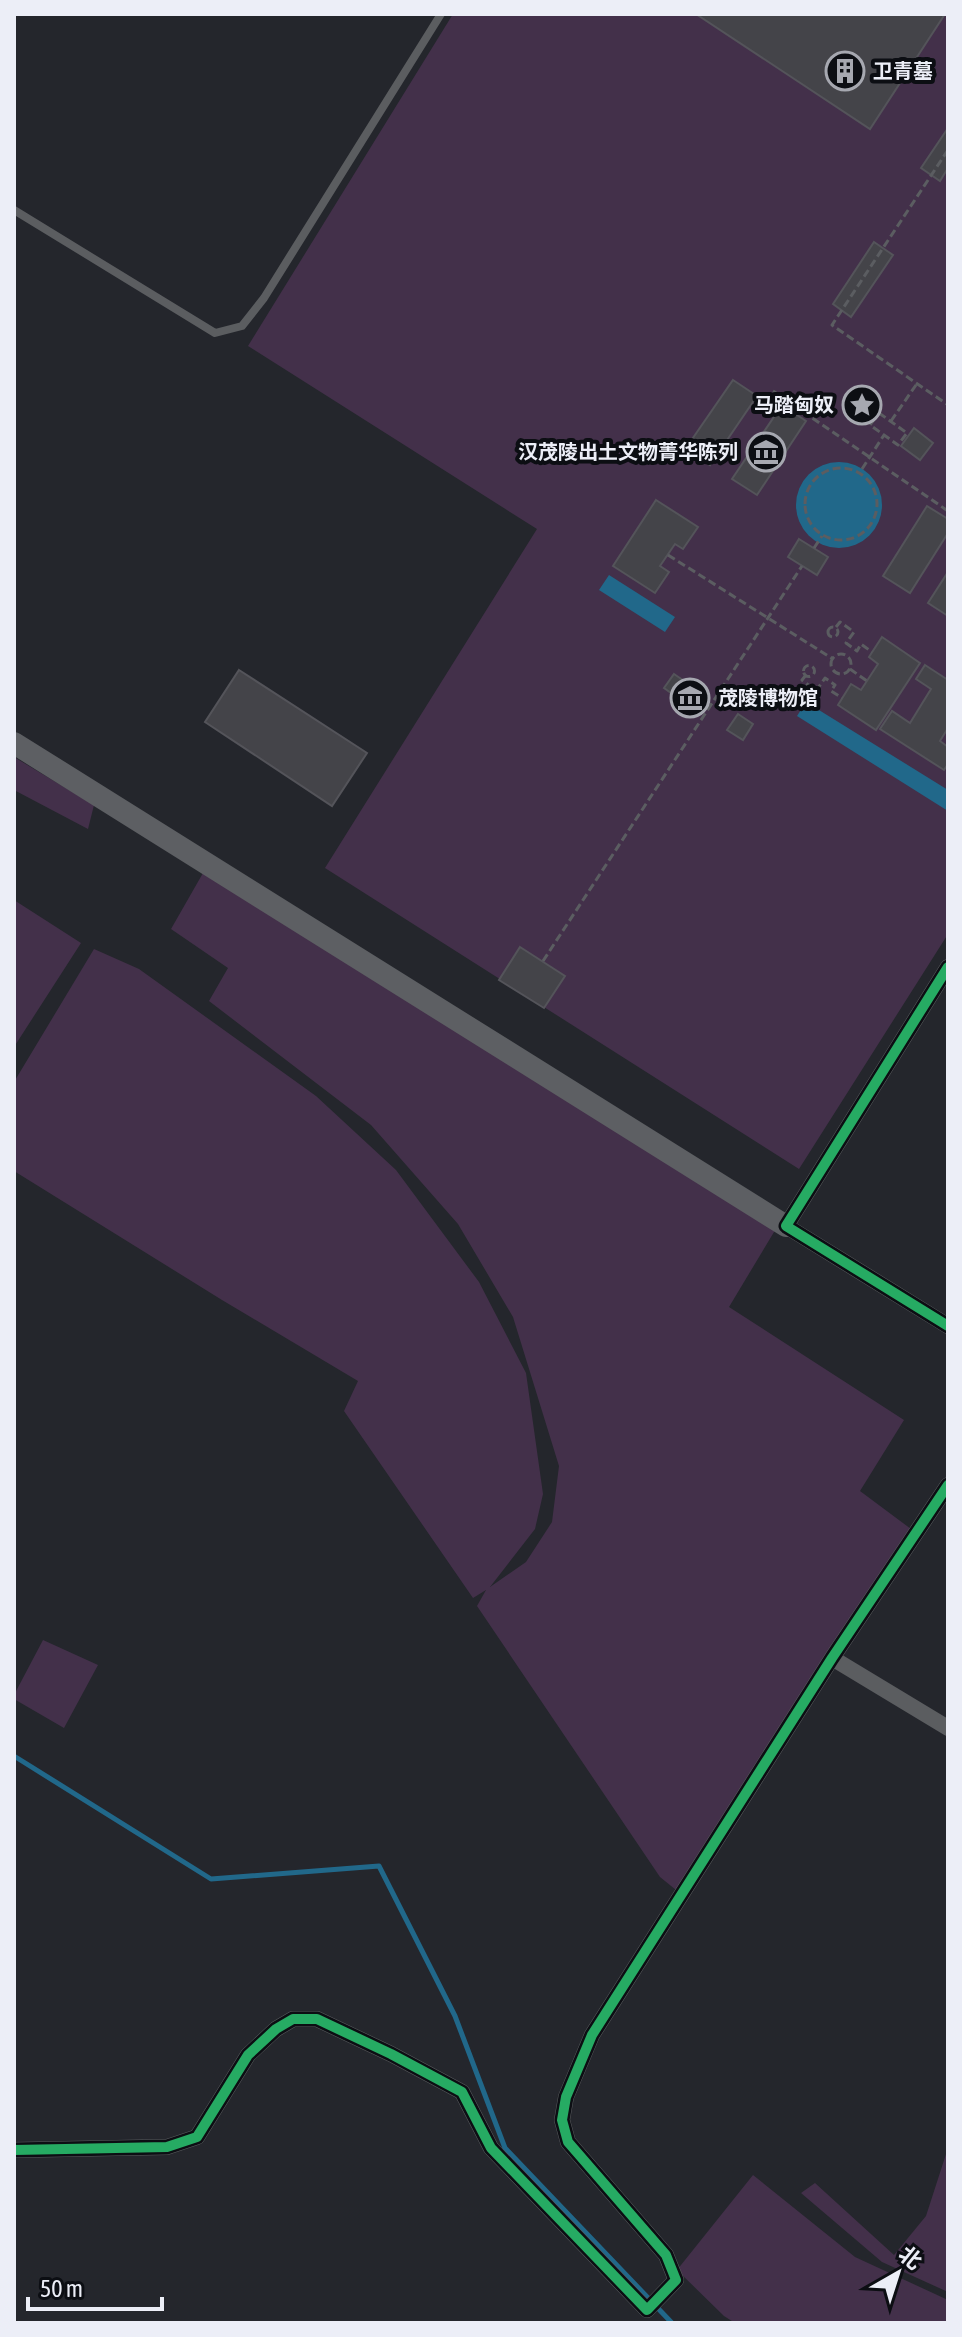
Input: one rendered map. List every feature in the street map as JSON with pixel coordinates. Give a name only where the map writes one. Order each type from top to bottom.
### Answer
[{"type":"main road","points":[[14,743],[786,1226]]},
{"type":"street","points":[[948,967],[786,1226],[948,1326]]},
{"type":"street","points":[[14,2150],[167,2147],[197,2137],[248,2055],[276,2029],[293,2019],[317,2019],[462,2092],[491,2148],[647,2310],[676,2280],[666,2255],[568,2142],[562,2120],[566,2097],[592,2035],[832,1658],[948,1485]]},
{"type":"street","points":[[832,1658],[948,1728]]},
{"type":"lane","points":[[14,210],[215,333],[242,326],[273,285],[441,14]]},
{"type":"path","points":[[948,150],[832,325],[948,405]]},
{"type":"path","points":[[891,421],[917,383]]},
{"type":"path","points":[[773,391],[948,511]]},
{"type":"path","points":[[879,413],[907,433],[898,445],[884,435],[870,425],[879,413]]},
{"type":"path","points":[[862,469],[884,435]]},
{"type":"path","points":[[852,469],[863,475],[871,484],[878,507],[868,530],[846,541],[834,541],[822,536],[807,519],[804,508],[810,485],[817,476],[828,470],[852,469]]},
{"type":"path","points":[[814,548],[822,536]]},
{"type":"path","points":[[668,555],[833,659]]},
{"type":"path","points":[[543,961],[802,566]]},
{"type":"path","points":[[836,627],[840,622],[854,632],[846,643],[852,648],[857,651],[861,644],[872,652]]},
{"type":"path","points":[[846,656],[852,648]]},
{"type":"path","points":[[839,655],[846,656],[851,663],[850,669],[842,674],[836,673],[832,667],[833,659],[839,655]]},
{"type":"path","points":[[850,669],[867,681]]},
{"type":"path","points":[[830,681],[836,673]]},
{"type":"path","points":[[806,675],[802,680],[816,691],[825,678],[835,685],[831,691],[842,698]]},
{"type":"shaded area","name":"茂陵博物馆","points":[[453,14],[948,14],[948,934],[799,1169],[325,868],[537,529],[248,346]]},
{"type":"shaded area","points":[[14,757],[94,805],[88,829],[14,790]]},
{"type":"shaded area","points":[[203,873],[777,1227],[729,1307],[904,1420],[860,1491],[911,1529],[681,1894],[660,1877],[477,1606],[486,1590],[473,1598],[344,1411],[358,1381],[14,1171],[14,1082],[94,949],[139,969],[316,1096],[396,1170],[479,1282],[526,1373],[543,1494],[535,1529],[490,1587],[526,1562],[552,1522],[559,1466],[513,1317],[458,1224],[371,1125],[209,1001],[228,968],[171,929]]},
{"type":"shaded area","points":[[14,900],[81,943],[14,1047]]},
{"type":"shaded area","points":[[43,1640],[98,1665],[64,1728],[14,1699]]},
{"type":"shaded area","points":[[947,2151],[948,2292],[882,2262],[801,2193],[815,2183],[894,2255],[926,2216]]},
{"type":"shaded area","points":[[753,2175],[855,2257],[948,2300],[948,2323],[735,2323],[724,2316],[677,2270]]},
{"type":"water","points":[[831,462],[847,462],[870,474],[879,488],[882,505],[879,522],[870,536],[847,548],[831,548],[815,541],[803,529],[796,513],[796,497],[803,481],[815,469]]},
{"type":"water","points":[[609,575],[675,617],[665,632],[599,590]]},
{"type":"water","points":[[806,702],[948,790],[948,811],[797,716]]},
{"type":"building","name":"卫青墓","points":[[696,14],[945,14],[870,129]]},
{"type":"building","points":[[948,128],[948,168],[940,181],[921,168]]},
{"type":"building","points":[[874,242],[893,255],[851,317],[833,304]]},
{"type":"building","points":[[733,380],[757,396],[710,465],[686,448]]},
{"type":"building","points":[[859,390],[878,404],[864,422],[846,407]]},
{"type":"building","points":[[782,405],[806,421],[757,495],[732,479]]},
{"type":"building","points":[[914,428],[933,443],[920,460],[901,446]]},
{"type":"building","points":[[656,500],[698,527],[683,549],[675,544],[660,566],[669,572],[655,593],[613,566]]},
{"type":"building","points":[[927,506],[948,519],[948,533],[910,593],[883,576]]},
{"type":"building","points":[[799,539],[828,557],[817,575],[788,557]]},
{"type":"building","points":[[948,572],[948,616],[928,603]]},
{"type":"building","points":[[882,637],[920,663],[876,730],[838,705],[851,684],[861,690],[878,664],[869,657]]},
{"type":"building","points":[[925,665],[948,680],[948,728],[940,741],[948,747],[948,764],[944,770],[880,729],[892,711],[910,723],[931,689],[916,679]]},
{"type":"building","points":[[239,670],[367,753],[332,806],[205,722]]},
{"type":"building","points":[[674,674],[690,685],[681,700],[664,688]]},
{"type":"building","points":[[738,714],[753,724],[743,740],[727,730]]},
{"type":"building","points":[[520,947],[565,976],[544,1008],[499,980]]},
{"type":"waterway","points":[[14,1756],[211,1879],[379,1866],[455,2016],[505,2148],[672,2323]]},
{"type":"cycle path","points":[[948,967],[786,1226],[948,1326]]},
{"type":"cycle path","points":[[14,2150],[167,2147],[197,2137],[248,2055],[276,2029],[293,2019],[317,2019],[462,2092],[491,2148],[647,2310],[676,2280],[666,2255],[568,2142],[562,2120],[566,2097],[592,2035],[832,1658],[948,1485]]},
{"type":"place","name":"卫青墓","points":[[845,71]]},
{"type":"place","name":"马踏匈奴","points":[[862,405]]},
{"type":"place","name":"汉茂陵出土文物菁华陈列","points":[[766,452]]},
{"type":"place","name":"茂陵博物馆","points":[[690,698]]}]
